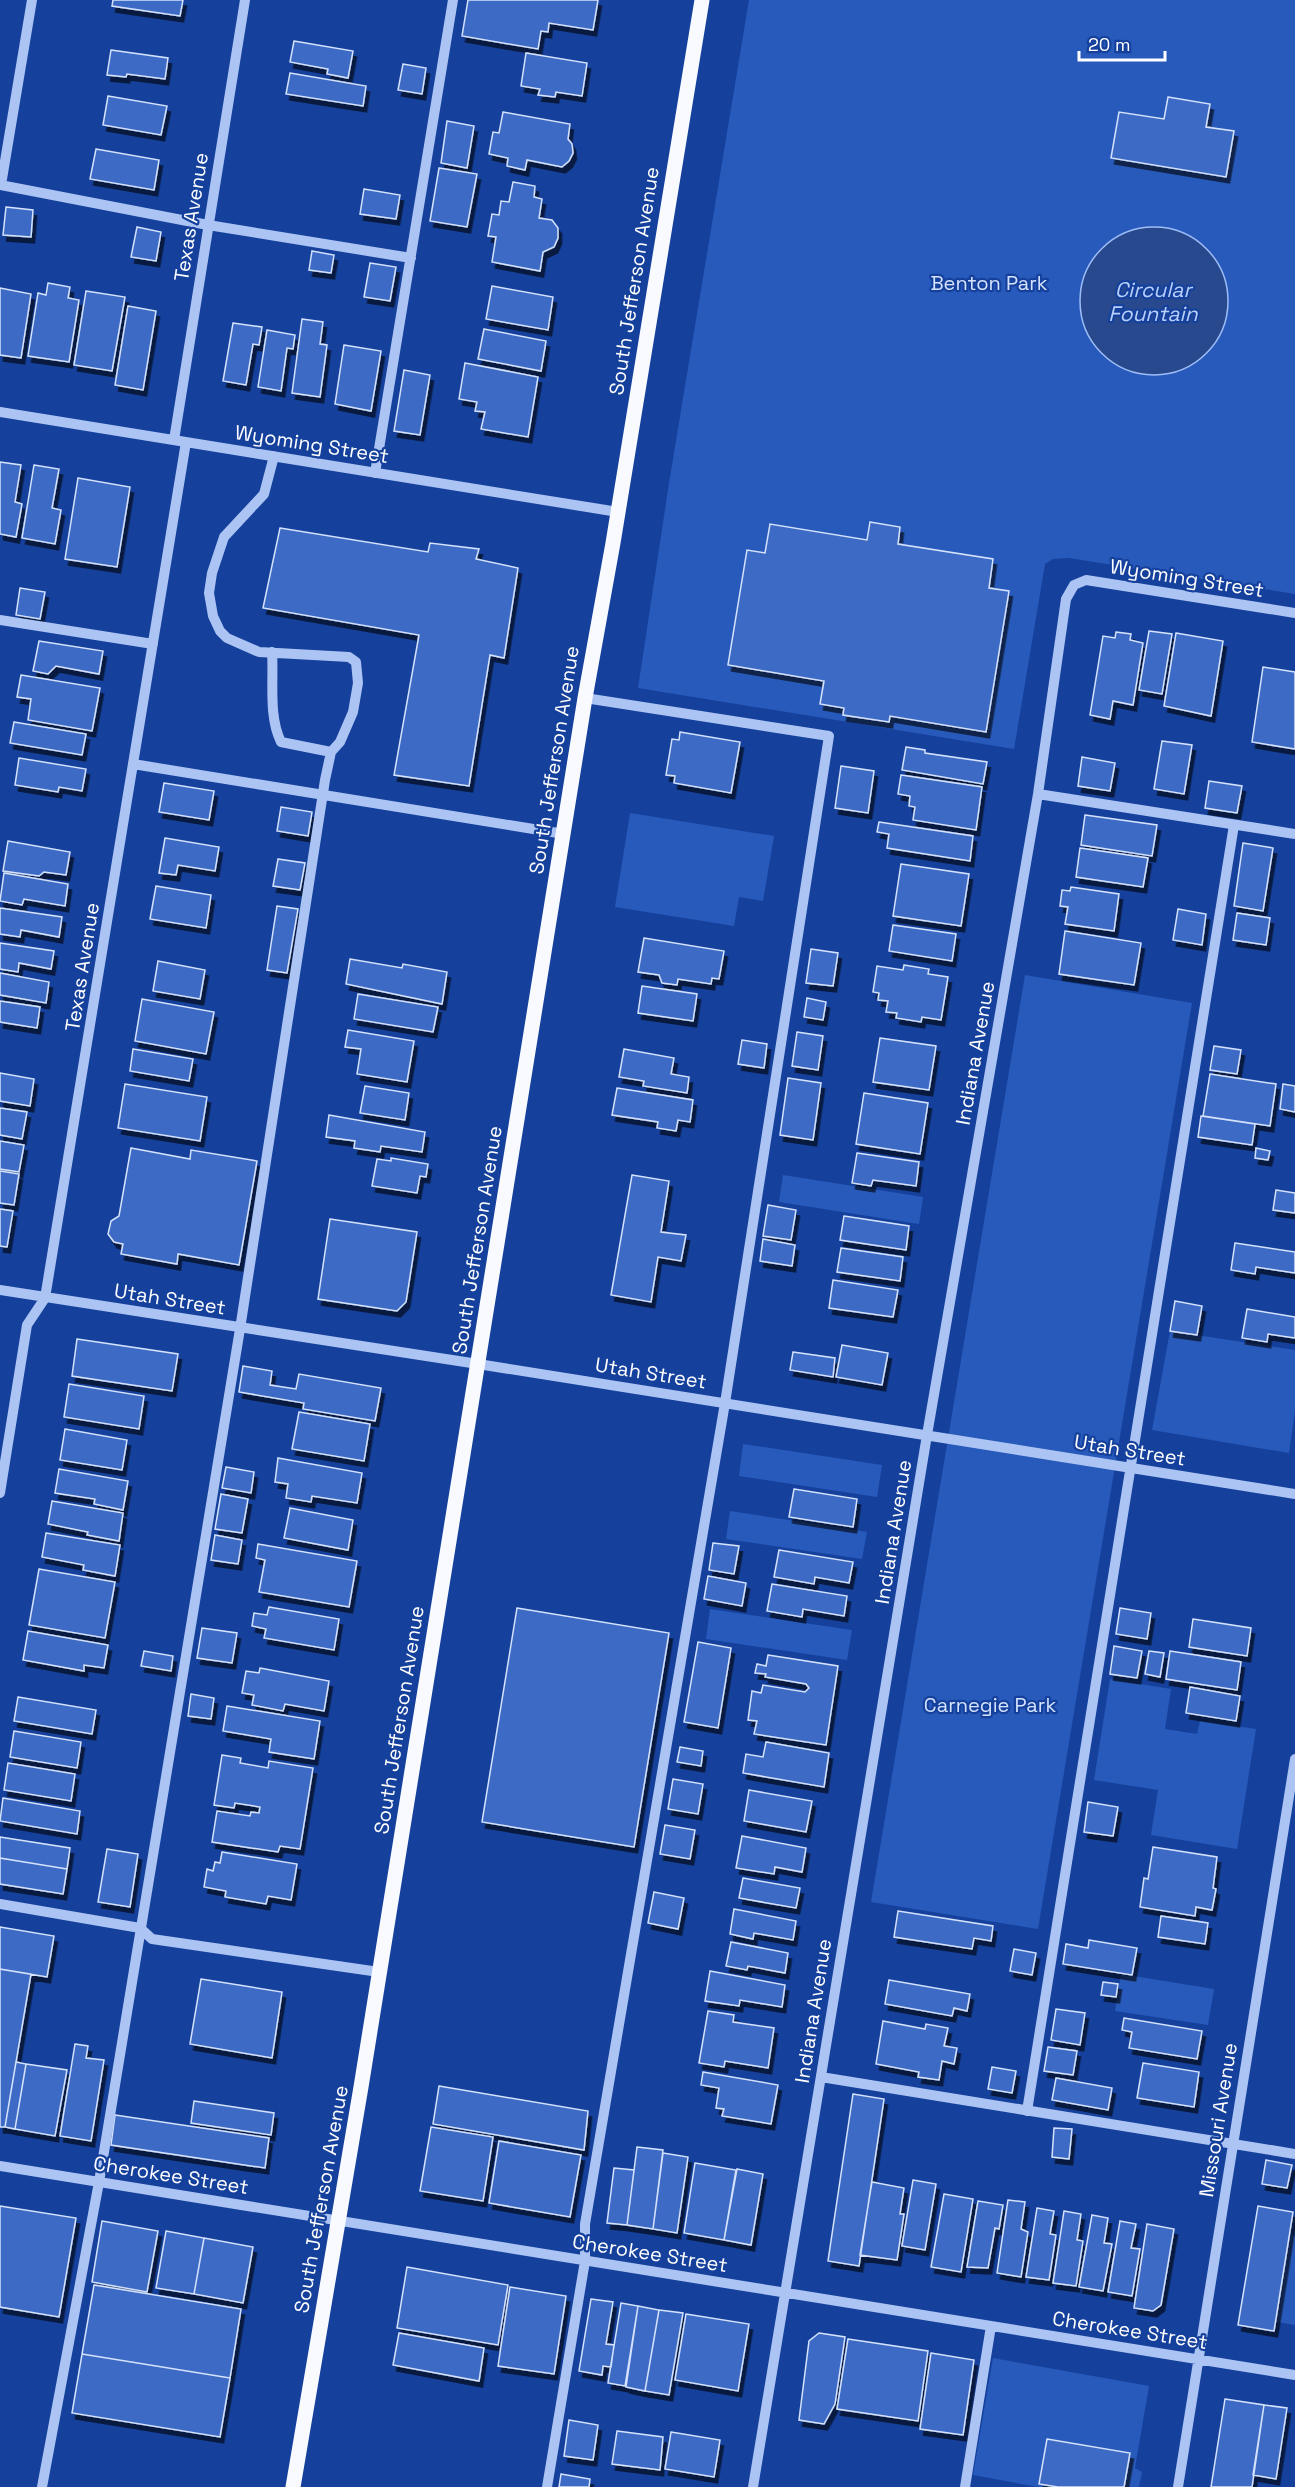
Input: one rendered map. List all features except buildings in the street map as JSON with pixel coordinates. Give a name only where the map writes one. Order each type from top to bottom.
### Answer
[{"type":"main road","name":"South Jefferson Avenue","points":[[293,2487],[379,1972],[585,698],[702,0]]},
{"type":"street","points":[[32,0],[1,185],[208,225],[411,258]]},
{"type":"street","name":"Texas Avenue","points":[[174,440],[245,0]]},
{"type":"street","points":[[375,473],[453,0]]},
{"type":"street","name":"Wyoming Street","points":[[0,412],[618,512]]},
{"type":"street","name":"Texas Avenue","points":[[0,1493],[27,1325],[45,1298],[186,442]]},
{"type":"street","points":[[42,2487],[99,2182],[240,1329],[323,796],[331,752],[340,742],[353,712],[358,683],[356,662],[349,657],[259,652],[227,638],[219,631],[213,616],[209,593],[212,573],[224,537],[264,494],[274,456]]},
{"type":"street","name":"Wyoming Street","points":[[1074,585],[1086,580],[1094,581],[1295,613]]},
{"type":"street","name":"Indiana Avenue","points":[[753,2487],[927,1435],[1038,794],[1063,609],[1069,591],[1074,585]]},
{"type":"street","points":[[0,620],[153,644]]},
{"type":"street","points":[[272,652],[274,715],[281,741],[331,752]]},
{"type":"street","points":[[547,2487],[585,2261],[585,2224],[725,1403],[829,736],[585,698]]},
{"type":"street","points":[[133,764],[564,834]]},
{"type":"street","points":[[1038,794],[1295,834]]},
{"type":"street","points":[[1027,2111],[1234,825]]},
{"type":"street","name":"Utah Street","points":[[0,1290],[1295,1494]]},
{"type":"street","name":"Missouri Avenue","points":[[1178,2487],[1295,1759]]},
{"type":"street","points":[[0,1904],[140,1928],[152,1939],[379,1972]]},
{"type":"street","points":[[821,2077],[1295,2154]]},
{"type":"street","name":"Cherokee Street","points":[[0,2166],[1295,2375]]},
{"type":"street","points":[[965,2487],[992,2326]]},
{"type":"green space","name":"Benton Park","points":[[749,0],[1295,0],[1295,594],[1069,558],[1053,559],[1045,564],[1014,749],[638,688],[669,483]]},
{"type":"green space","points":[[630,813],[774,836],[763,901],[739,897],[734,926],[615,907]]},
{"type":"green space","name":"Carnegie Park","points":[[1025,975],[1192,1003],[1038,1929],[871,1902]]},
{"type":"green space","points":[[783,1175],[923,1197],[919,1224],[779,1202]]},
{"type":"green space","points":[[1170,1331],[1295,1350],[1295,1411],[1289,1453],[1152,1430]]},
{"type":"green space","points":[[743,1444],[882,1465],[877,1497],[739,1476]]},
{"type":"green space","points":[[730,1511],[867,1532],[862,1559],[726,1539]]},
{"type":"green space","points":[[710,1609],[852,1630],[847,1660],[706,1639]]},
{"type":"green space","points":[[1110,1679],[1171,1689],[1165,1729],[1197,1734],[1200,1721],[1256,1729],[1237,1849],[1151,1835],[1158,1790],[1094,1780]]},
{"type":"green space","points":[[1121,1974],[1214,1989],[1208,2025],[1115,2011]]},
{"type":"green space","points":[[1289,2235],[1295,2236],[1295,2325],[1276,2322]]},
{"type":"green space","points":[[993,2358],[1149,2386],[1135,2468],[1142,2472],[1139,2487],[1038,2487],[973,2475]]},
{"type":"water","name":"Circular Fountain","points":[[1154,227],[1182,233],[1206,249],[1222,273],[1228,301],[1222,329],[1206,353],[1182,369],[1154,375],[1126,369],[1102,353],[1086,329],[1080,301],[1086,273],[1102,249],[1126,233]]}]
